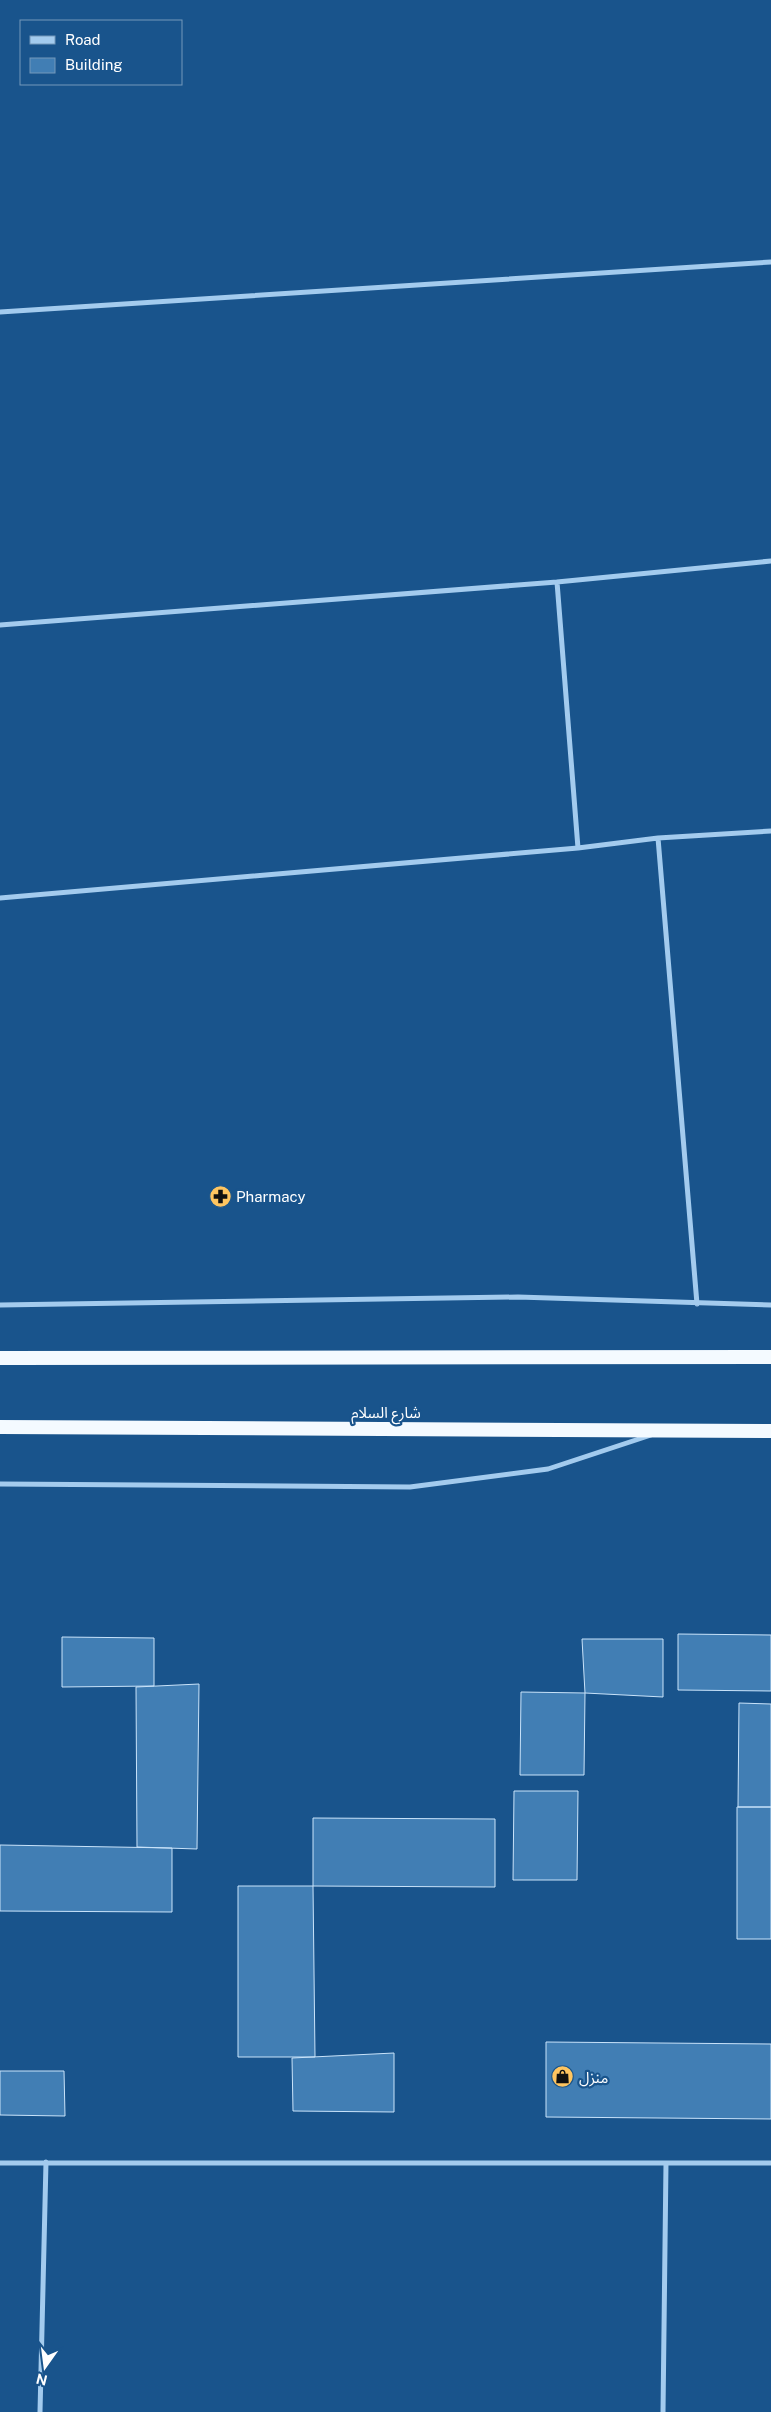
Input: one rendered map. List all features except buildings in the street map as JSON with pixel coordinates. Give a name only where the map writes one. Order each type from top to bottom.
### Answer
[{"type":"highway","points":[[0,1358],[771,1356]]},
{"type":"highway","name":"شارع السلام","points":[[0,1427],[771,1431]]},
{"type":"street","points":[[0,312],[771,262]]},
{"type":"street","points":[[0,626],[557,582],[771,561]]},
{"type":"street","points":[[557,582],[578,848]]},
{"type":"street","points":[[0,898],[578,848],[658,838],[771,831]]},
{"type":"street","points":[[658,838],[697,1304]]},
{"type":"street","points":[[0,1305],[518,1297],[771,1305]]},
{"type":"street","points":[[0,1484],[410,1487],[548,1469],[668,1430]]},
{"type":"street","points":[[40,2412],[46,2162]]},
{"type":"street","points":[[0,2163],[666,2164],[771,2162]]},
{"type":"street","points":[[663,2412],[666,2164]]},
{"type":"place","name":"Pharmacy","points":[[220,1196]]},
{"type":"place","name":"منزل","points":[[563,2077]]}]
